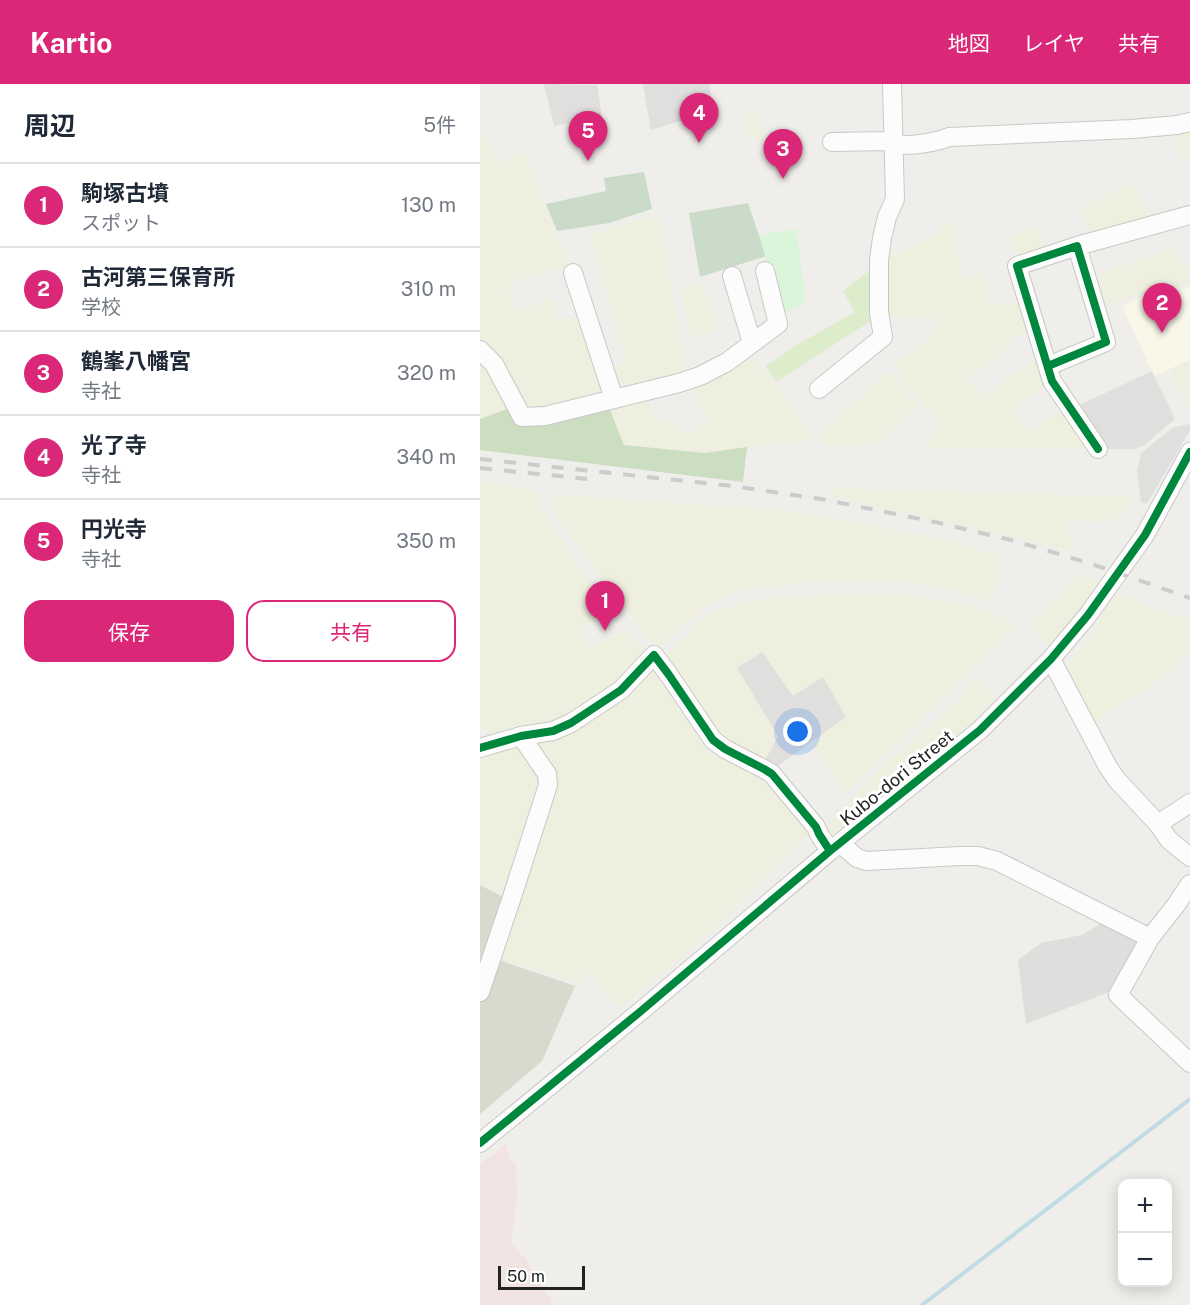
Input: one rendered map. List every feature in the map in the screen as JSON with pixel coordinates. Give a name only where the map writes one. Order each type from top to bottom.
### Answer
[{"type":"street","points":[[819,389],[883,337],[879,312],[879,260],[887,217],[895,199],[892,84]]},
{"type":"street","points":[[832,142],[932,143],[948,137],[1132,129],[1190,122]]},
{"type":"street","points":[[1098,449],[1052,381],[1017,266],[1077,246],[1190,215]]},
{"type":"street","points":[[1048,366],[1106,342],[1077,246]]},
{"type":"street","points":[[480,350],[494,364],[522,417],[545,416],[679,383],[727,362],[778,324],[765,271]]},
{"type":"street","points":[[573,273],[614,399]]},
{"type":"street","points":[[732,276],[752,343]]},
{"type":"street","name":"Kubo-dori Street","points":[[480,1143],[835,847],[980,730],[1051,659],[1088,615],[1144,535],[1190,452]]},
{"type":"street","points":[[480,748],[521,736],[553,731],[571,723],[621,690],[654,655],[713,740],[725,749],[772,774],[816,827],[819,834],[835,847],[866,861],[978,856],[997,861],[1150,938]]},
{"type":"street","points":[[1051,659],[1117,780],[1158,824],[1169,840],[1190,856]]},
{"type":"street","points":[[480,992],[548,785],[547,774],[521,736]]},
{"type":"street","points":[[1158,824],[1190,803]]},
{"type":"street","points":[[1190,884],[1150,938],[1118,995],[1190,1063]]},
{"type":"shaded area","points":[[544,84],[597,85],[602,118],[554,126]]},
{"type":"shaded area","points":[[643,84],[710,84],[712,111],[651,130]]},
{"type":"shaded area","points":[[1190,286],[1190,360],[1154,376],[1122,306],[1147,294],[1152,304]]},
{"type":"shaded area","points":[[1152,371],[1175,419],[1144,445],[1135,449],[1098,449],[1071,409]]},
{"type":"shaded area","points":[[1190,424],[1190,430],[1147,504],[1141,502],[1137,472],[1141,453],[1172,428]]},
{"type":"shaded area","points":[[762,652],[793,696],[823,677],[846,717],[775,768],[763,764],[778,736],[737,668]]},
{"type":"shaded area","points":[[480,885],[505,898],[484,955],[575,986],[542,1061],[480,1114]]},
{"type":"shaded area","points":[[1104,920],[1142,938],[1109,992],[1026,1024],[1018,960],[1041,943],[1082,935]]},
{"type":"shaded area","points":[[506,1144],[510,1161],[516,1164],[517,1200],[511,1242],[524,1257],[551,1300],[550,1305],[480,1305],[480,1165]]},
{"type":"green space","points":[[759,110],[762,138],[748,139],[745,111]]},
{"type":"green space","points":[[1190,127],[1190,154],[1180,157],[1173,130]]},
{"type":"green space","points":[[485,133],[497,163],[525,151],[569,266],[515,281],[509,295],[517,311],[551,299],[559,320],[583,316],[607,395],[547,411],[524,410],[480,345],[480,134]]},
{"type":"green space","points":[[644,172],[652,209],[609,223],[557,231],[546,204],[606,191],[604,178]]},
{"type":"green space","points":[[1133,182],[1150,221],[1093,239],[1081,208]]},
{"type":"green space","points":[[748,203],[766,256],[700,277],[689,213]]},
{"type":"green space","points":[[658,214],[686,370],[617,391],[611,369],[627,362],[589,233],[614,228]]},
{"type":"green space","points":[[951,218],[963,278],[984,273],[990,303],[1025,303],[1032,331],[1012,337],[1007,348],[966,379],[984,396],[1040,354],[1049,384],[1012,410],[1028,431],[1066,408],[1094,449],[922,449],[944,424],[920,403],[903,381],[892,360],[915,352],[936,330],[941,319],[879,316],[879,260],[933,236]]},
{"type":"green space","points":[[1039,227],[1046,251],[1017,260],[1010,236]]},
{"type":"green space","points":[[796,229],[806,301],[782,314],[759,235]]},
{"type":"green space","points":[[1177,248],[1190,282],[1154,299],[1149,291],[1100,308],[1090,277]]},
{"type":"green space","points":[[874,267],[874,319],[776,382],[766,366],[795,346],[855,312],[843,291]]},
{"type":"green space","points":[[703,284],[718,328],[691,340],[682,291]]},
{"type":"green space","points":[[750,351],[815,439],[705,453],[624,445],[610,409],[645,400],[659,424],[673,421],[679,430],[692,434],[708,420],[692,387]]},
{"type":"green space","points":[[480,359],[489,367],[507,409],[480,419]]},
{"type":"green space","points":[[1190,360],[1190,408],[1169,370]]},
{"type":"green space","points":[[889,371],[917,405],[878,444],[828,445],[819,436]]},
{"type":"green space","points":[[608,405],[624,445],[705,453],[747,447],[743,482],[480,450],[480,419],[507,409],[522,427]]},
{"type":"green space","points":[[480,482],[536,491],[539,505],[613,611],[582,626],[587,648],[626,631],[647,654],[619,684],[565,719],[489,740],[480,722]]},
{"type":"green space","points":[[831,488],[1132,497],[1126,511],[1110,522],[1065,520],[1075,551],[831,496]]},
{"type":"green space","points":[[550,494],[784,510],[954,541],[999,556],[993,602],[950,589],[896,581],[806,582],[773,586],[737,592],[708,606],[656,648],[556,516]]},
{"type":"green space","points":[[1078,574],[1102,582],[1050,648],[1030,625]]},
{"type":"green space","points":[[894,594],[975,606],[993,612],[1016,626],[846,793],[810,742],[846,717],[793,696],[763,652],[779,737],[763,764],[713,740],[660,656],[671,650],[703,620],[722,609],[771,598]]},
{"type":"green space","points":[[1115,594],[1190,620],[1190,646],[1174,670],[1094,723],[1064,669],[1089,639]]},
{"type":"green space","points":[[652,667],[718,757],[768,778],[811,831],[716,927],[620,1007],[586,971],[580,983],[501,959],[556,771],[528,747],[571,733],[596,716]]},
{"type":"green space","points":[[977,678],[995,697],[976,720],[830,839],[824,828],[873,775],[955,704]]},
{"type":"green space","points":[[518,741],[541,778],[506,895],[480,884],[480,754]]},
{"type":"waterway","points":[[922,1305],[1190,1099]]},
{"type":"railway","points":[[480,459],[732,486],[821,499],[1015,541],[1092,564],[1190,598]]},
{"type":"railway","points":[[480,468],[587,479]]},
{"type":"cycle path","points":[[1048,366],[1106,342],[1077,246],[1017,266],[1052,381],[1098,449]]},
{"type":"cycle path","points":[[480,1143],[830,851],[980,730],[1051,659],[1088,615],[1145,535],[1190,452]]},
{"type":"cycle path","points":[[480,748],[521,736],[553,731],[571,723],[621,690],[654,655],[713,740],[725,749],[772,774],[816,827],[830,851]]},
{"type":"place","name":"光了寺","points":[[699,143]]},
{"type":"place","name":"円光寺","points":[[588,161]]},
{"type":"place","name":"鶴峯八幡宮","points":[[783,179]]},
{"type":"place","name":"古河第三保育所","points":[[1162,333]]},
{"type":"place","name":"駒塚古墳","points":[[605,631]]}]
